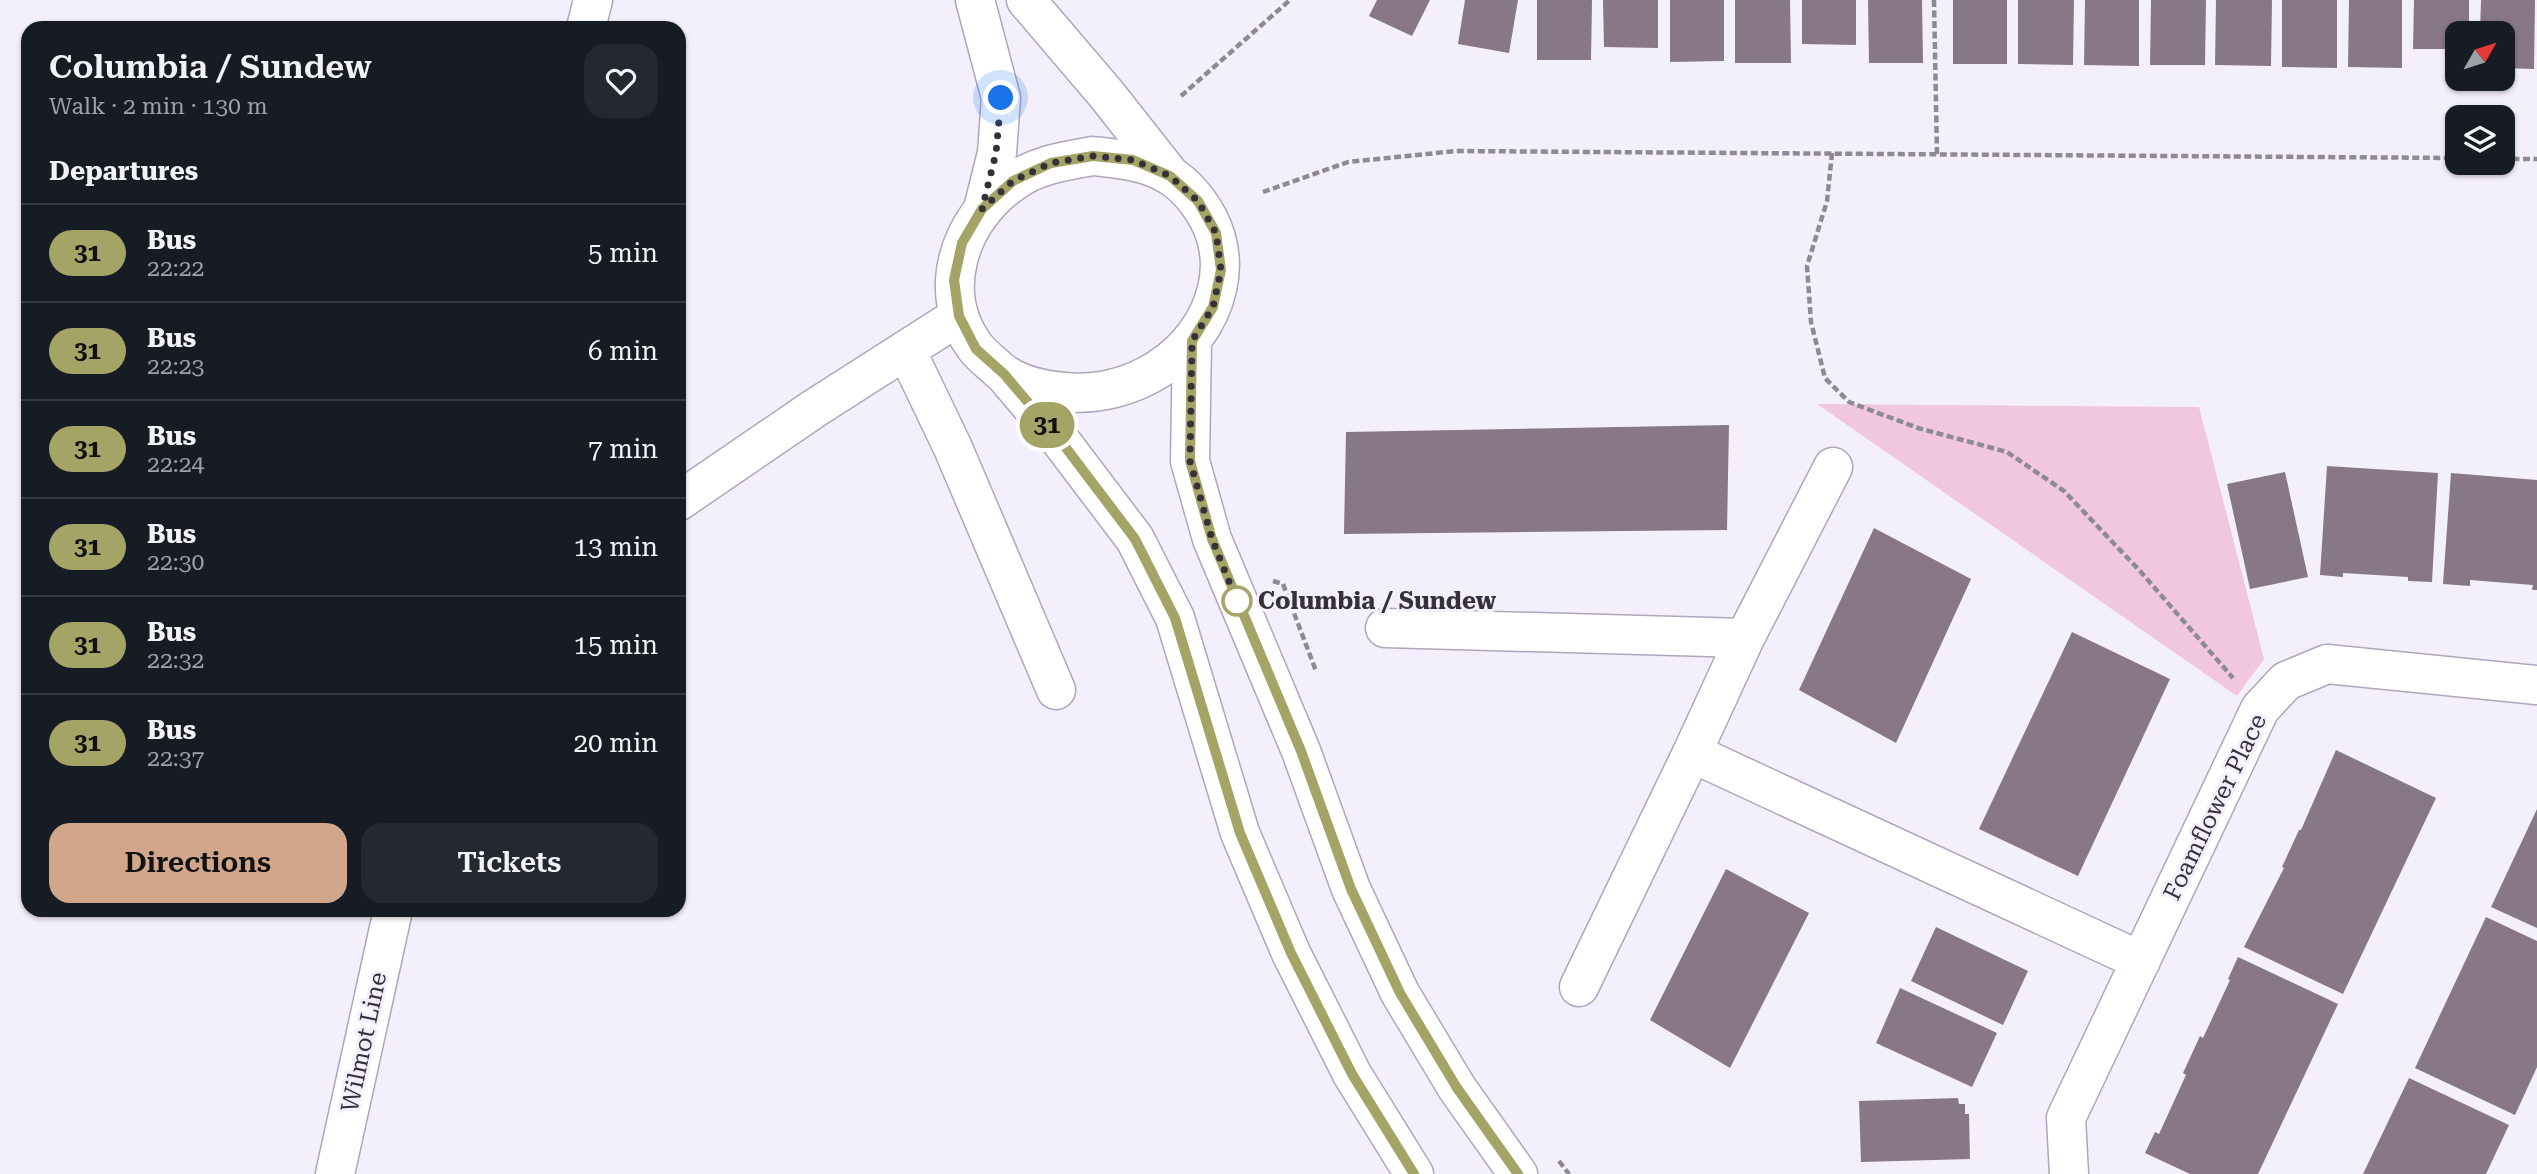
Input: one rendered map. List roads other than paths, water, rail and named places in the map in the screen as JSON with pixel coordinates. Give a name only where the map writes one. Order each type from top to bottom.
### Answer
[{"type":"street","points":[[588,21],[593,0]]},
{"type":"street","points":[[975,0],[1001,98],[996,153],[982,209],[962,243],[954,280],[959,316],[976,349],[1004,374],[1060,440],[1135,539],[1175,618],[1240,833],[1291,953],[1352,1074],[1414,1174]]},
{"type":"street","points":[[1004,374],[1041,390],[1082,394],[1124,387],[1162,368],[1192,341],[1213,307],[1221,270],[1216,233],[1198,201],[1170,176],[1107,94],[1026,0]]},
{"type":"street","points":[[982,209],[1013,181],[1051,163],[1062,161],[1093,156],[1133,160],[1170,176]]},
{"type":"street","points":[[686,496],[815,408],[959,316]]},
{"type":"street","points":[[1192,341],[1190,461],[1212,539],[1231,588],[1301,751],[1351,889],[1400,993],[1457,1088],[1518,1174]]},
{"type":"street","points":[[906,350],[953,448],[1056,690]]},
{"type":"street","points":[[1579,987],[1745,638],[1832,467]]},
{"type":"street","points":[[1385,628],[1745,638]]},
{"type":"street","name":"Foamflower Place","points":[[2068,1174],[2066,1118],[2260,709],[2286,681],[2328,664],[2537,685]]},
{"type":"street","points":[[1692,753],[2141,961]]},
{"type":"street","name":"Wilmot Line","points":[[335,1174],[391,917]]},
{"type":"place","name":"Columbia / Sundew","points":[[1237,601]]}]
